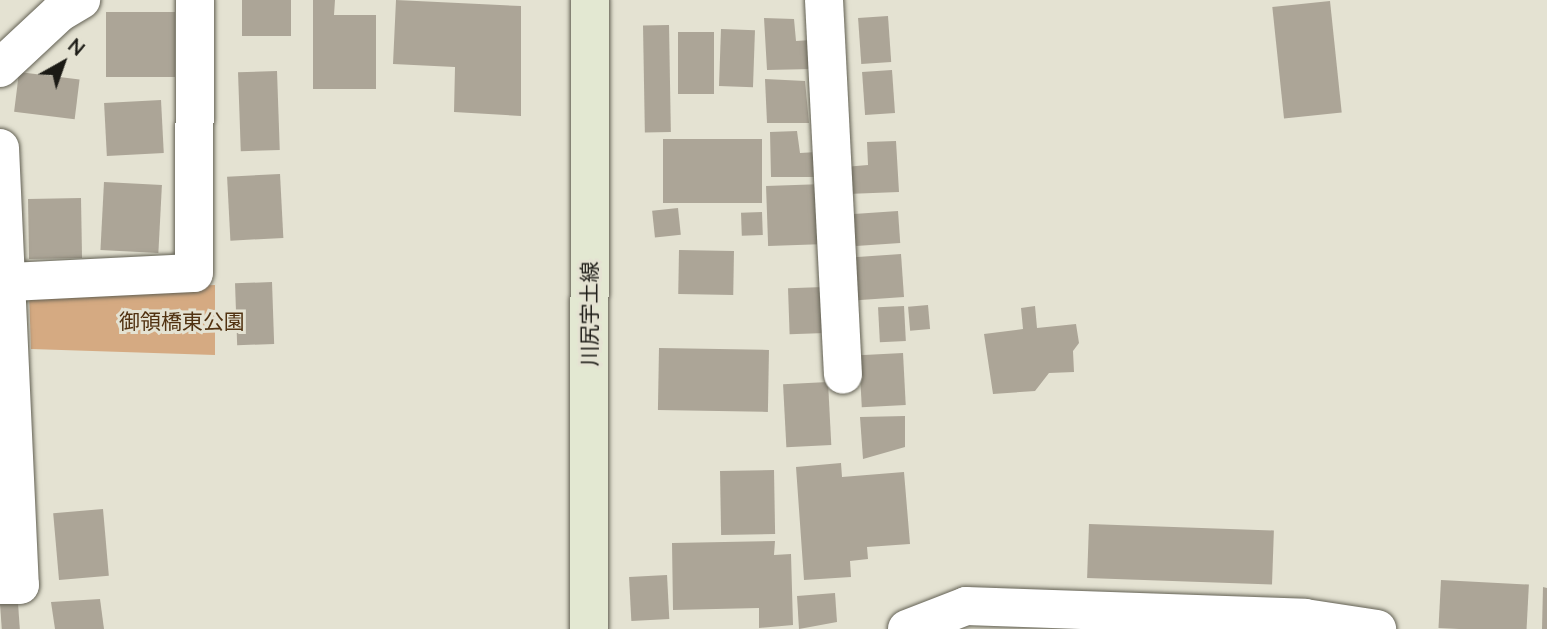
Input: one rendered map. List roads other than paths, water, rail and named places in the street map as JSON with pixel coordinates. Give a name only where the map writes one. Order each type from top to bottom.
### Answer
[{"type":"main road","name":"川尻宇土線","points":[[589,629],[590,0]]},
{"type":"street","points":[[9,282],[194,273],[195,0]]},
{"type":"street","points":[[590,0],[596,0]]},
{"type":"street","points":[[824,0],[843,375]]},
{"type":"street","points":[[0,68],[58,4]]},
{"type":"street","points":[[0,148],[9,282],[20,585],[0,585]]},
{"type":"street","points":[[907,629],[966,606],[1305,618],[1377,629]]},
{"type":"park label","name":"御領橋東公園","points":[[182,321]]}]
